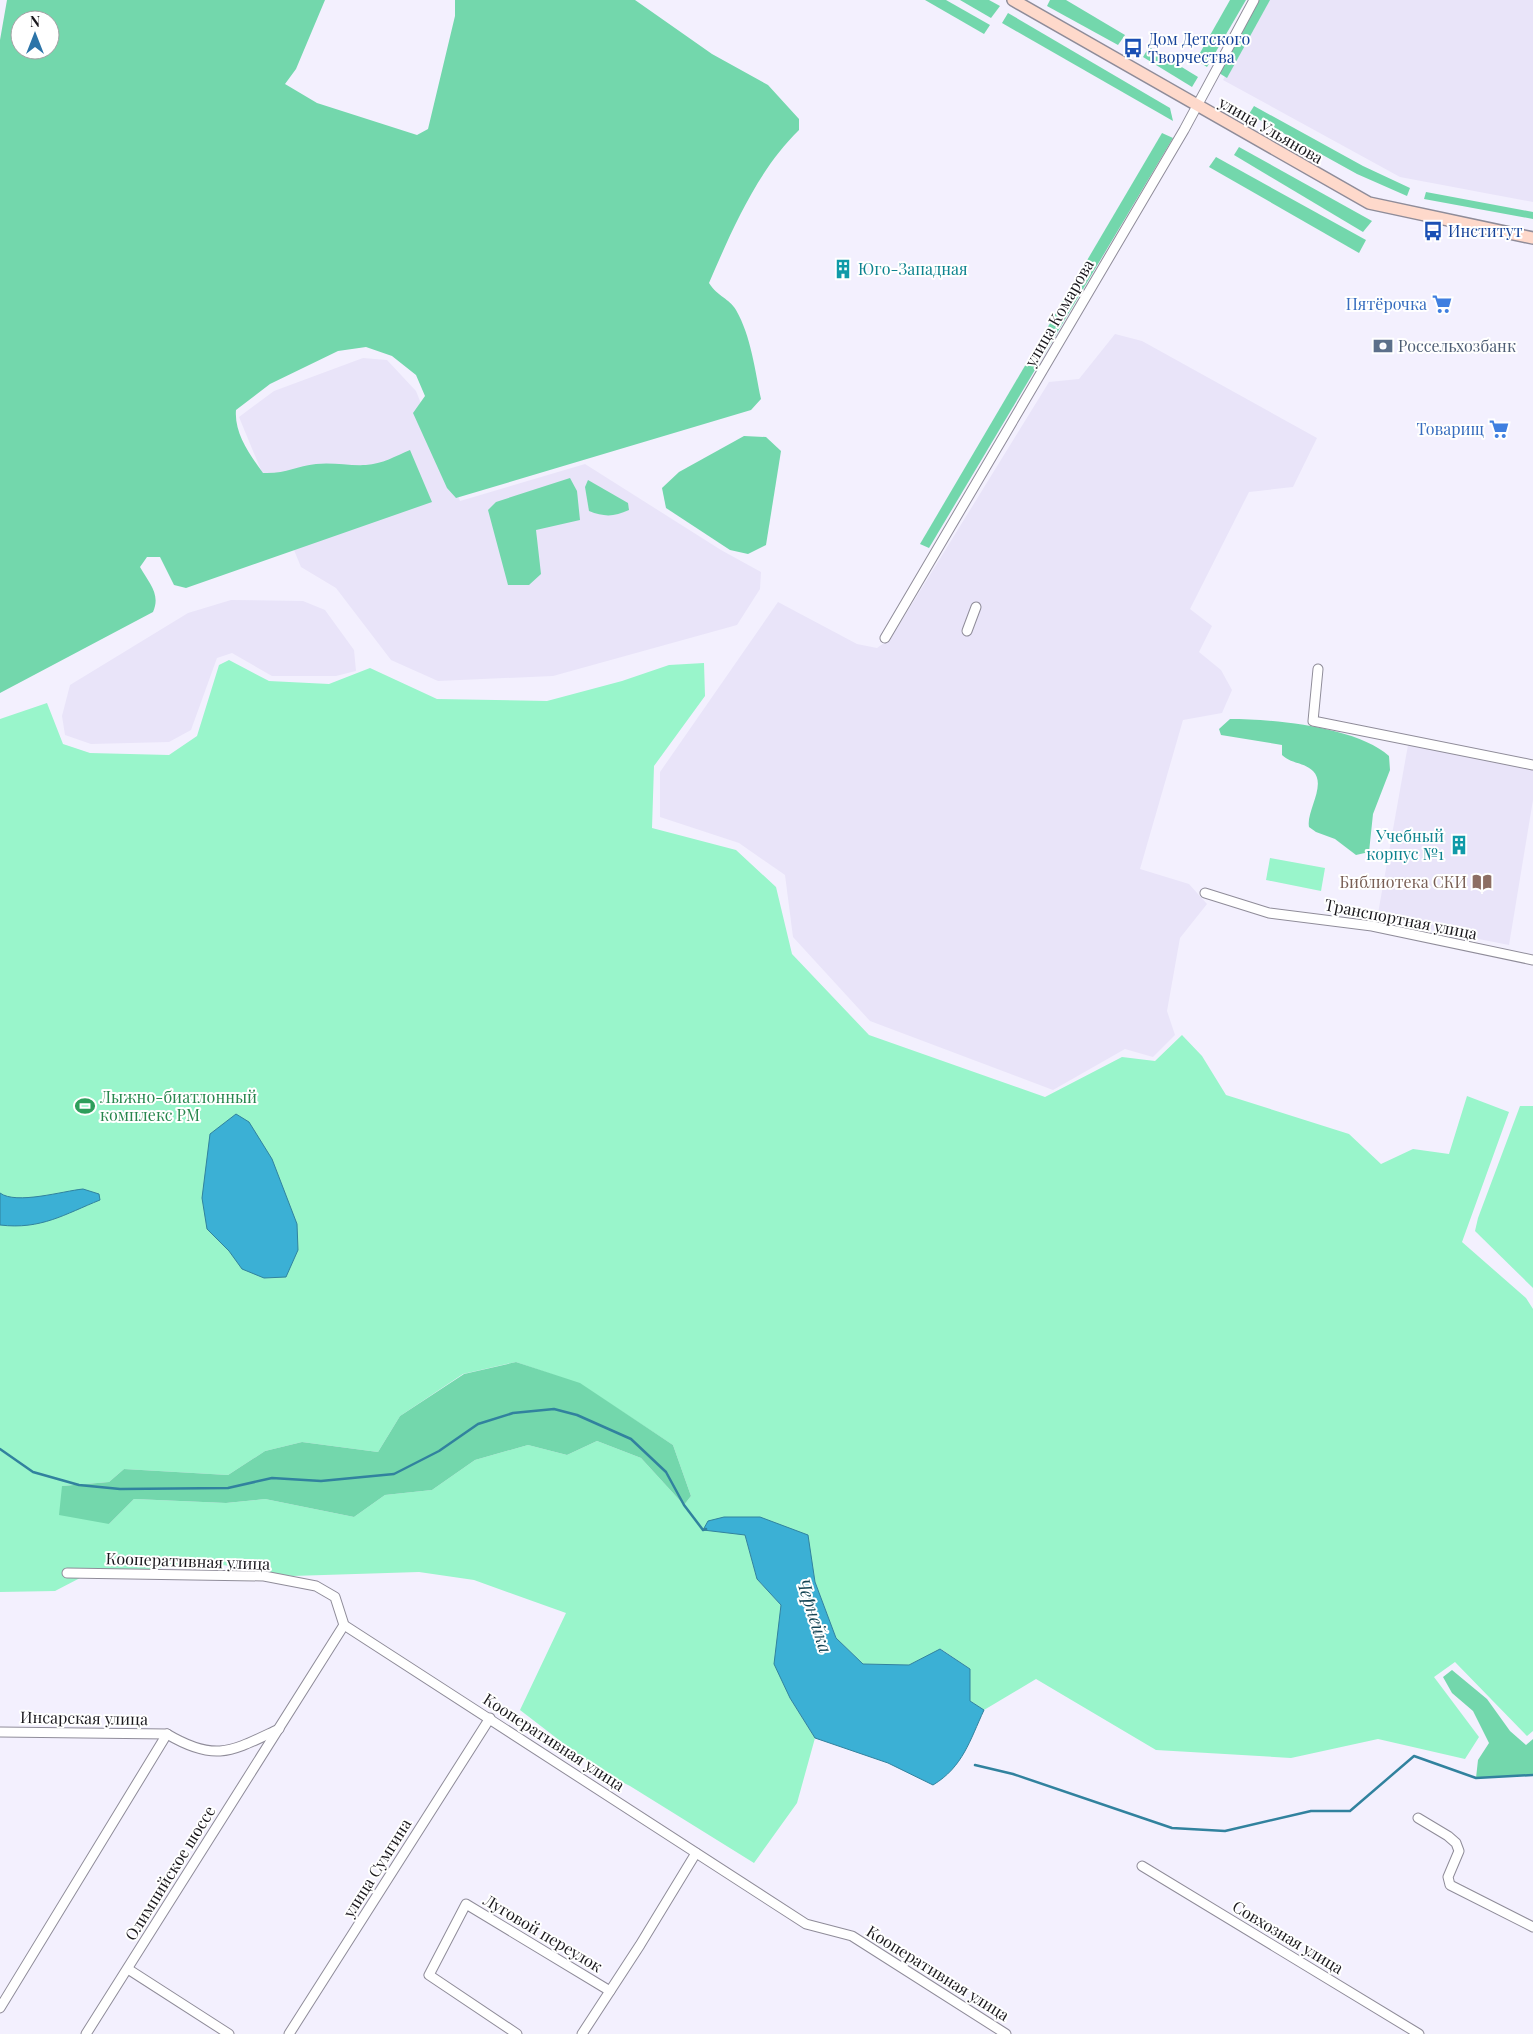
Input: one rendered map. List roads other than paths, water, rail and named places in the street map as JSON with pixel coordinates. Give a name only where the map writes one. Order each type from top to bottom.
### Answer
[{"type":"main road","name":"улица Ульянова","points":[[1012,0],[1369,203],[1533,238]]},
{"type":"street","name":"улица Комарова","points":[[885,638],[1197,106],[1254,0]]},
{"type":"street","points":[[968,631],[976,607]]},
{"type":"street","points":[[1318,670],[1313,721],[1533,765]]},
{"type":"street","name":"Транспортная улица","points":[[1205,893],[1269,913],[1372,926],[1533,960]]},
{"type":"street","name":"Кооперативная улица","points":[[67,1573],[264,1576],[316,1586],[335,1597],[344,1625],[806,1924],[852,1936],[1006,2034]]},
{"type":"street","name":"Олимпийское шоссе","points":[[86,2034],[344,1625]]},
{"type":"street","name":"улица Сумгина","points":[[289,2034],[490,1718]]},
{"type":"street","points":[[0,2008],[168,1734],[187,1746],[213,1752],[234,1750],[280,1729]]},
{"type":"street","name":"Инсарская улица","points":[[0,1732],[168,1734]]},
{"type":"street","points":[[1418,1818],[1456,1843],[1459,1851],[1448,1877],[1450,1885],[1533,1926]]},
{"type":"street","name":"Луговой переулок","points":[[582,2034],[696,1853]]},
{"type":"street","name":"Совхозная улица","points":[[1142,1866],[1419,2034]]},
{"type":"street","name":"Луговой переулок","points":[[517,2034],[429,1975],[466,1904],[610,1991]]},
{"type":"street","points":[[128,1969],[229,2034]]},
{"type":"water","points":[[236,1114],[249,1122],[272,1159],[297,1224],[298,1250],[286,1277],[264,1278],[242,1269],[229,1251],[207,1229],[202,1198],[210,1134]]},
{"type":"water","points":[[83,1189],[99,1194],[100,1200],[40,1223],[15,1226],[0,1225],[0,1193],[17,1198],[28,1198]]},
{"type":"water","name":"Чернейка","points":[[724,1517],[760,1517],[808,1535],[815,1582],[836,1638],[863,1664],[909,1665],[940,1649],[970,1669],[970,1701],[984,1710],[970,1742],[959,1761],[943,1778],[933,1785],[888,1763],[815,1738],[790,1698],[774,1664],[781,1605],[757,1579],[745,1535],[703,1530],[708,1521]]},
{"type":"waterway","points":[[0,1449],[33,1472],[79,1485],[120,1489],[228,1488],[272,1478],[321,1481],[394,1474],[439,1451],[478,1424],[513,1413],[554,1409],[577,1415],[631,1439],[666,1472],[684,1505],[703,1530],[706,1529]]},
{"type":"waterway","points":[[975,1765],[1013,1774],[1172,1828],[1225,1831],[1311,1811],[1350,1811],[1414,1756],[1476,1778],[1533,1775]]},
{"type":"place","name":"Дом Детского Творчества","points":[[1133,48]]},
{"type":"place","name":"Институт","points":[[1433,231]]},
{"type":"place","name":"Юго-Западная","points":[[843,269]]},
{"type":"place","name":"Пятёрочка","points":[[1442,304]]},
{"type":"place","name":"Россельхозбанк","points":[[1383,346]]},
{"type":"place","name":"Товарищ","points":[[1499,429]]},
{"type":"place","name":"Учебный корпус №1","points":[[1459,845]]},
{"type":"place","name":"Библиотека СКИ","points":[[1482,882]]},
{"type":"place","name":"Лыжно-биатлонный комплекс РМ","points":[[85,1106]]}]
